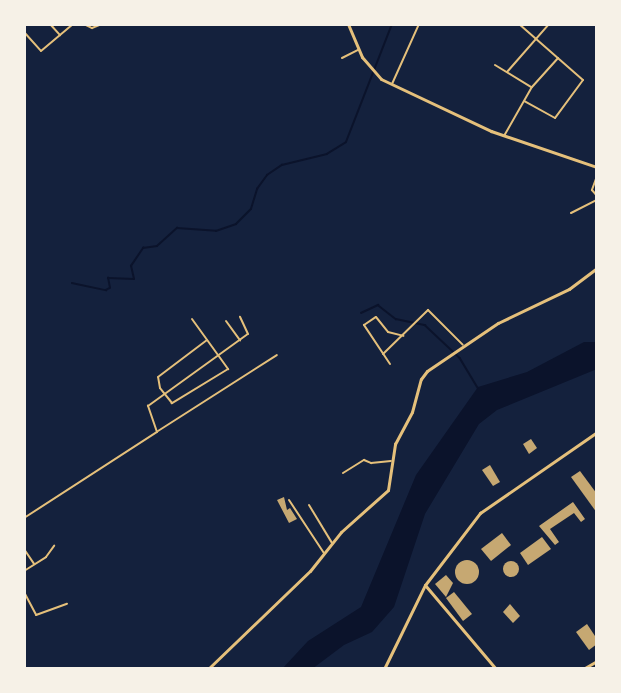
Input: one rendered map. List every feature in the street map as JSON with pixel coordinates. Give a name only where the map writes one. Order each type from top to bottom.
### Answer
[{"type":"street","points":[[50,24],[61,36]]},
{"type":"street","points":[[24,32],[41,51],[73,24]]},
{"type":"street","points":[[84,24],[92,28],[102,24]]},
{"type":"street","points":[[348,24],[358,50],[370,69],[391,84],[504,136],[597,167]]},
{"type":"street","points":[[391,84],[419,24]]},
{"type":"street","points":[[519,24],[582,80],[555,117],[524,101]]},
{"type":"street","points":[[507,72],[549,24]]},
{"type":"street","points":[[342,58],[358,50]]},
{"type":"street","points":[[504,136],[532,87],[558,58]]},
{"type":"street","points":[[495,65],[532,87]]},
{"type":"street","points":[[597,176],[592,190],[597,195]]},
{"type":"street","points":[[572,213],[597,200]]},
{"type":"street","points":[[208,669],[229,653],[332,543],[388,490],[393,475],[391,461],[421,378],[457,349],[498,323],[569,290],[597,268]]},
{"type":"street","points":[[383,354],[404,336],[411,325],[428,310],[463,345]]},
{"type":"street","points":[[157,432],[147,411],[163,393],[249,332],[240,317]]},
{"type":"street","points":[[390,364],[364,325],[376,317],[388,332],[404,336]]},
{"type":"street","points":[[192,319],[228,369],[175,403],[163,393],[157,382],[162,372],[207,340]]},
{"type":"street","points":[[226,321],[240,340]]},
{"type":"street","points":[[24,518],[277,355]]},
{"type":"street","points":[[384,669],[424,585],[480,513],[597,432]]},
{"type":"street","points":[[343,473],[364,460],[371,463],[391,461]]},
{"type":"street","points":[[289,500],[324,553]]},
{"type":"street","points":[[309,505],[332,543]]},
{"type":"street","points":[[24,571],[35,565],[54,546]]},
{"type":"street","points":[[24,549],[35,565]]},
{"type":"street","points":[[424,585],[496,669]]},
{"type":"street","points":[[24,592],[36,615],[68,604]]},
{"type":"street","points":[[583,669],[597,661]]},
{"type":"water","points":[[584,342],[597,342],[597,369],[497,410],[479,424],[425,514],[394,607],[372,632],[344,645],[312,669],[282,669],[308,641],[361,607],[416,475],[478,387],[527,372]]},
{"type":"building","points":[[531,439],[537,448],[529,454],[523,444]]},
{"type":"building","points":[[490,465],[500,482],[493,486],[482,470]]},
{"type":"building","points":[[580,471],[597,494],[597,513],[571,477]]},
{"type":"building","points":[[284,497],[287,510],[290,508],[297,519],[289,523],[277,500]]},
{"type":"building","points":[[573,502],[585,519],[581,522],[574,513],[550,529],[559,542],[555,545],[539,526]]},
{"type":"building","points":[[502,533],[511,545],[491,561],[481,549]]},
{"type":"building","points":[[542,537],[551,549],[528,565],[520,553]]},
{"type":"building","points":[[467,560],[472,561],[478,567],[478,577],[472,583],[467,584],[462,583],[456,577],[455,572],[456,567],[462,561]]},
{"type":"building","points":[[511,561],[517,563],[519,569],[517,575],[511,577],[505,575],[503,569],[505,563]]},
{"type":"building","points":[[446,575],[453,583],[446,597],[435,584]]},
{"type":"building","points":[[454,592],[472,614],[463,621],[446,598]]},
{"type":"building","points":[[510,604],[520,616],[513,623],[503,612]]},
{"type":"building","points":[[587,624],[597,639],[597,644],[589,650],[576,632]]},
{"type":"waterway","points":[[72,283],[106,290],[110,288],[108,278],[134,279],[131,266],[143,248],[157,246],[177,228],[216,231],[236,224],[251,209],[257,189],[267,175],[282,165],[327,154],[346,142],[392,24]]},
{"type":"waterway","points":[[361,313],[378,305],[396,319],[425,325],[460,358],[478,388]]}]
